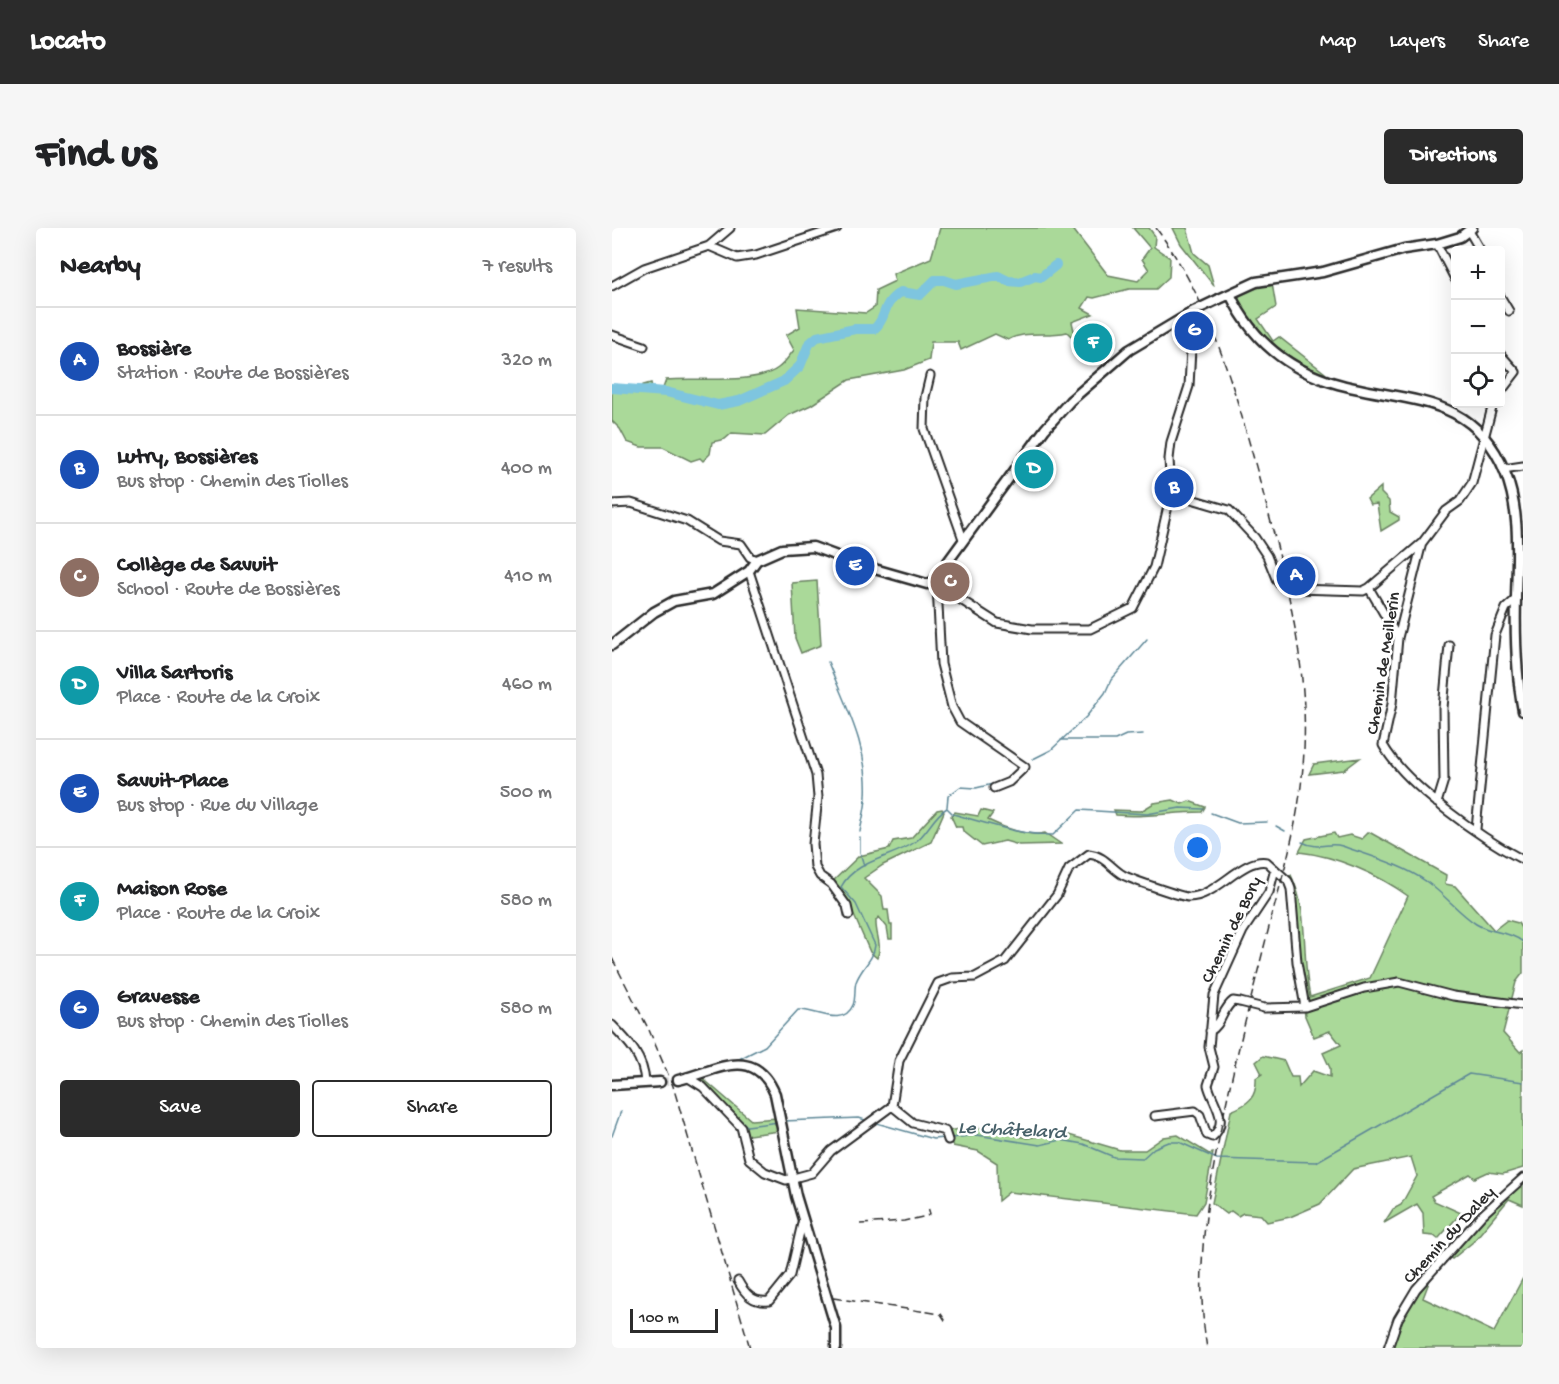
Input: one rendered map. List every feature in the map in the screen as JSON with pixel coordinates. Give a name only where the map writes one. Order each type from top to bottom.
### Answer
[{"type":"street","points":[[612,286],[644,268],[709,246],[730,228]]},
{"type":"street","points":[[709,246],[737,258],[816,237],[819,230],[837,228]]},
{"type":"street","points":[[994,788],[1009,782],[1025,767],[998,746],[960,722],[952,707],[941,664],[935,584],[963,539],[1045,429],[1085,386],[1142,340],[1194,311],[1256,282],[1323,272],[1402,250],[1437,244],[1471,230],[1478,246]]},
{"type":"street","points":[[1437,244],[1451,271]]},
{"type":"street","points":[[1230,294],[1256,335],[1291,364],[1330,382],[1405,396],[1437,405],[1465,421],[1484,439],[1503,469],[1512,495],[1517,524],[1517,653],[1523,711]]},
{"type":"street","points":[[1503,300],[1509,311]]},
{"type":"street","points":[[612,645],[654,612],[674,601],[713,594],[749,572],[757,560],[782,549],[813,547],[864,566],[927,584],[935,584],[997,623],[1032,629],[1090,629],[1127,612],[1144,590],[1154,567],[1172,493],[1170,451],[1189,386],[1194,311]]},
{"type":"street","points":[[612,335],[644,346]]},
{"type":"street","points":[[1505,360],[1516,372],[1505,386]]},
{"type":"street","points":[[930,376],[925,397],[924,429],[963,539]]},
{"type":"street","points":[[1296,589],[1363,591],[1422,543],[1440,518],[1460,501],[1472,483],[1492,408]]},
{"type":"street","points":[[1503,469],[1523,466]]},
{"type":"street","points":[[1172,493],[1229,510],[1255,538],[1267,556],[1277,581],[1283,587]]},
{"type":"street","points":[[612,504],[631,503],[687,521],[719,541],[736,543],[757,560]]},
{"type":"street","name":"Chemin de Meillerin","points":[[1422,543],[1398,638],[1392,704],[1383,745],[1424,793],[1437,803]]},
{"type":"street","points":[[749,572],[816,775],[818,797],[813,844],[814,867],[820,876],[831,884],[847,906],[849,915]]},
{"type":"street","points":[[1369,588],[1398,638]]},
{"type":"street","points":[[1476,829],[1495,635],[1506,608],[1516,599]]},
{"type":"street","points":[[1449,645],[1443,708],[1444,780],[1437,803],[1501,848],[1523,860]]},
{"type":"street","points":[[687,1077],[703,1087],[741,1127],[749,1159],[757,1167],[781,1179],[792,1179],[812,1173],[831,1151],[892,1106],[899,1061],[939,982],[952,978],[975,977],[1005,961],[1057,895],[1069,869],[1086,855],[1103,858],[1131,879],[1185,897],[1201,895],[1257,862],[1266,862],[1288,881],[1291,889],[1297,962],[1305,1007]]},
{"type":"street","name":"Chemin de Bory","points":[[1155,1116],[1195,1111],[1200,1115],[1207,1135],[1212,1137],[1216,1133],[1220,1113],[1208,1085],[1214,1067],[1209,1047],[1214,995],[1243,931],[1269,892],[1273,867]]},
{"type":"street","points":[[1210,1031],[1216,1028],[1227,1006],[1233,1001],[1264,1008],[1305,1007],[1364,988],[1399,982],[1453,996],[1523,1005]]},
{"type":"street","points":[[612,1025],[638,1054],[643,1064],[645,1083]]},
{"type":"street","points":[[678,1080],[725,1064],[751,1068],[770,1085],[802,1219],[836,1328],[836,1348]]},
{"type":"street","points":[[612,1085],[660,1082]]},
{"type":"street","points":[[892,1106],[913,1123],[947,1135]]},
{"type":"street","name":"Chemin du Daley","points":[[1388,1348],[1398,1319],[1416,1288],[1482,1215],[1523,1178]]},
{"type":"street","points":[[738,1281],[751,1297],[761,1302],[769,1301],[790,1275],[802,1219]]},
{"type":"green space","points":[[940,228],[1072,228],[1108,275],[1138,281],[1149,270],[1142,259],[1150,248],[1133,228],[1149,228],[1155,236],[1154,247],[1170,258],[1169,277],[1156,289],[1129,289],[1094,298],[1089,297],[1082,308],[1093,314],[1072,322],[1075,335],[1071,336],[1067,332],[1029,334],[1008,340],[995,334],[961,350],[958,342],[931,342],[929,360],[904,370],[849,380],[811,405],[789,415],[765,435],[732,433],[725,439],[712,442],[710,454],[703,461],[700,458],[691,461],[663,447],[641,447],[627,442],[620,429],[612,421],[612,389],[641,392],[643,385],[651,383],[653,391],[662,391],[666,380],[755,377],[778,368],[794,350],[786,335],[800,327],[797,308],[866,313],[875,307],[876,290],[895,281],[893,274],[931,258]]},
{"type":"green space","points":[[1173,228],[1187,228],[1194,253],[1208,265],[1214,286],[1181,244]]},
{"type":"green space","points":[[1272,283],[1276,307],[1258,319],[1273,341],[1279,337],[1327,377],[1282,354],[1256,330],[1243,311],[1239,302],[1239,294]]},
{"type":"green space","points":[[1381,487],[1381,493],[1389,501],[1390,512],[1399,517],[1399,520],[1381,531],[1377,504],[1370,505],[1367,499]]},
{"type":"green space","points":[[817,581],[821,645],[801,653],[795,638],[792,583]]},
{"type":"green space","points":[[1360,758],[1344,770],[1309,774],[1314,764]]},
{"type":"green space","points":[[1173,800],[1182,804],[1189,801],[1205,807],[1202,812],[1138,816],[1116,815],[1114,810],[1141,811],[1154,803]]},
{"type":"green space","points":[[942,809],[944,812],[931,842],[883,865],[864,878],[882,896],[884,910],[888,910],[890,925],[892,925],[892,939],[889,939],[887,927],[879,917],[876,920],[879,944],[877,958],[870,952],[853,913],[832,882],[859,856],[889,849],[893,841],[911,838],[937,810]]},
{"type":"green space","points":[[981,810],[993,813],[988,820],[994,823],[1024,833],[1045,833],[1061,844],[1019,845],[1005,841],[982,846],[963,831],[962,827],[956,827],[951,816],[955,812],[978,816]]},
{"type":"green space","points":[[1369,832],[1446,875],[1445,884],[1455,886],[1494,930],[1507,920],[1518,923],[1523,931],[1523,973],[1516,982],[1503,1033],[1520,1052],[1523,1050],[1523,1168],[1503,1174],[1488,1172],[1475,1178],[1470,1174],[1431,1196],[1434,1201],[1461,1213],[1438,1239],[1424,1235],[1423,1213],[1417,1204],[1384,1223],[1393,1209],[1401,1205],[1417,1176],[1411,1157],[1353,1169],[1320,1204],[1290,1217],[1267,1222],[1261,1215],[1243,1213],[1238,1216],[1231,1211],[1227,1214],[1212,1203],[1231,1111],[1250,1099],[1255,1091],[1256,1078],[1262,1074],[1256,1062],[1263,1056],[1284,1061],[1291,1077],[1298,1077],[1299,1087],[1313,1071],[1330,1077],[1330,1068],[1323,1053],[1341,1045],[1330,1031],[1314,1037],[1305,1016],[1288,881],[1291,875],[1301,905],[1310,997],[1370,978],[1408,896],[1384,880],[1356,867],[1327,857],[1299,852],[1306,839],[1334,833],[1337,838],[1350,835],[1362,839]]},
{"type":"green space","points":[[700,1076],[751,1120],[777,1118],[779,1131],[742,1136],[741,1127],[694,1078]]},
{"type":"green space","points":[[977,1127],[1027,1138],[1062,1133],[1120,1150],[1145,1150],[1164,1137],[1178,1135],[1209,1154],[1213,1153],[1204,1202],[1196,1214],[1009,1192],[998,1201],[997,1163],[978,1151],[953,1146],[945,1131]]},
{"type":"green space","points":[[1523,1178],[1523,1205],[1509,1199],[1473,1242],[1452,1259],[1448,1256],[1482,1215]]},
{"type":"green space","points":[[1434,1269],[1423,1298],[1494,1332],[1523,1278],[1523,1348],[1388,1348],[1398,1319]]},
{"type":"waterway","points":[[612,388],[666,392],[718,405],[739,401],[784,381],[800,366],[809,344],[817,337],[855,329],[874,329],[879,324],[887,306],[901,292],[920,295],[935,280],[956,284],[998,276],[1008,281],[1020,282],[1035,276],[1041,277],[1056,265]]},
{"type":"waterway","points":[[1033,759],[1051,750],[1086,717],[1105,693],[1111,680],[1147,639]]},
{"type":"waterway","points":[[828,662],[854,727],[864,761],[866,800],[860,832]]},
{"type":"waterway","points":[[1061,740],[1115,740],[1126,735],[1143,734]]},
{"type":"waterway","points":[[947,807],[948,796],[960,787],[976,788],[997,783]]},
{"type":"waterway","points":[[947,808],[953,814],[1003,828],[1053,835],[1079,810],[1147,814],[1180,808],[1203,809]]},
{"type":"waterway","points":[[737,1060],[765,1046],[798,1010],[835,1017],[848,1012],[854,1002],[856,982],[872,955],[875,945],[856,904],[841,887],[856,870],[915,842],[947,808]]},
{"type":"waterway","points":[[1211,813],[1238,823],[1267,822]]},
{"type":"waterway","points":[[1276,826],[1285,831]]},
{"type":"waterway","points":[[860,837],[860,852],[864,866]]},
{"type":"waterway","points":[[1302,842],[1314,846],[1342,846],[1397,866],[1427,882],[1476,924],[1518,938],[1523,942]]},
{"type":"waterway","name":"Le Châtelard","points":[[698,1078],[713,1074]]},
{"type":"waterway","name":"Le Châtelard","points":[[951,1138],[977,1135],[1040,1145],[1061,1140],[1083,1144],[1114,1157],[1143,1158],[1154,1148],[1169,1142],[1179,1142],[1217,1159],[1316,1162],[1469,1074],[1523,1082]]},
{"type":"waterway","name":"Le Châtelard","points":[[700,1081],[747,1126],[779,1122]]},
{"type":"waterway","points":[[612,1136],[621,1111]]},
{"type":"waterway","name":"Le Châtelard","points":[[783,1121],[859,1118],[868,1121]]},
{"type":"waterway","name":"Le Châtelard","points":[[873,1122],[933,1139],[944,1138]]},
{"type":"tunnel","points":[[660,1082],[678,1080]]},
{"type":"railway","points":[[1156,228],[1192,285],[1230,377],[1287,587],[1304,700],[1302,777],[1297,813],[1233,1072],[1207,1207],[1202,1263],[1203,1319],[1207,1348]]},
{"type":"railway","points":[[612,958],[649,1030],[673,1086],[750,1348]]},
{"type":"railway","points":[[860,1224],[904,1221],[927,1216],[930,1214],[928,1207]]},
{"type":"railway","points":[[833,1298],[941,1314],[947,1323]]},
{"type":"place","name":"Gravesse","points":[[1194,331]]},
{"type":"place","name":"Maison Rose","points":[[1093,343]]},
{"type":"place","name":"Villa Sartoris","points":[[1034,469]]},
{"type":"place","name":"Lutry, Bossières","points":[[1174,488]]},
{"type":"place","name":"Savuit-Place","points":[[855,566]]},
{"type":"place","name":"Bossière","points":[[1296,576]]},
{"type":"place","name":"Collège de Savuit","points":[[950,582]]}]
